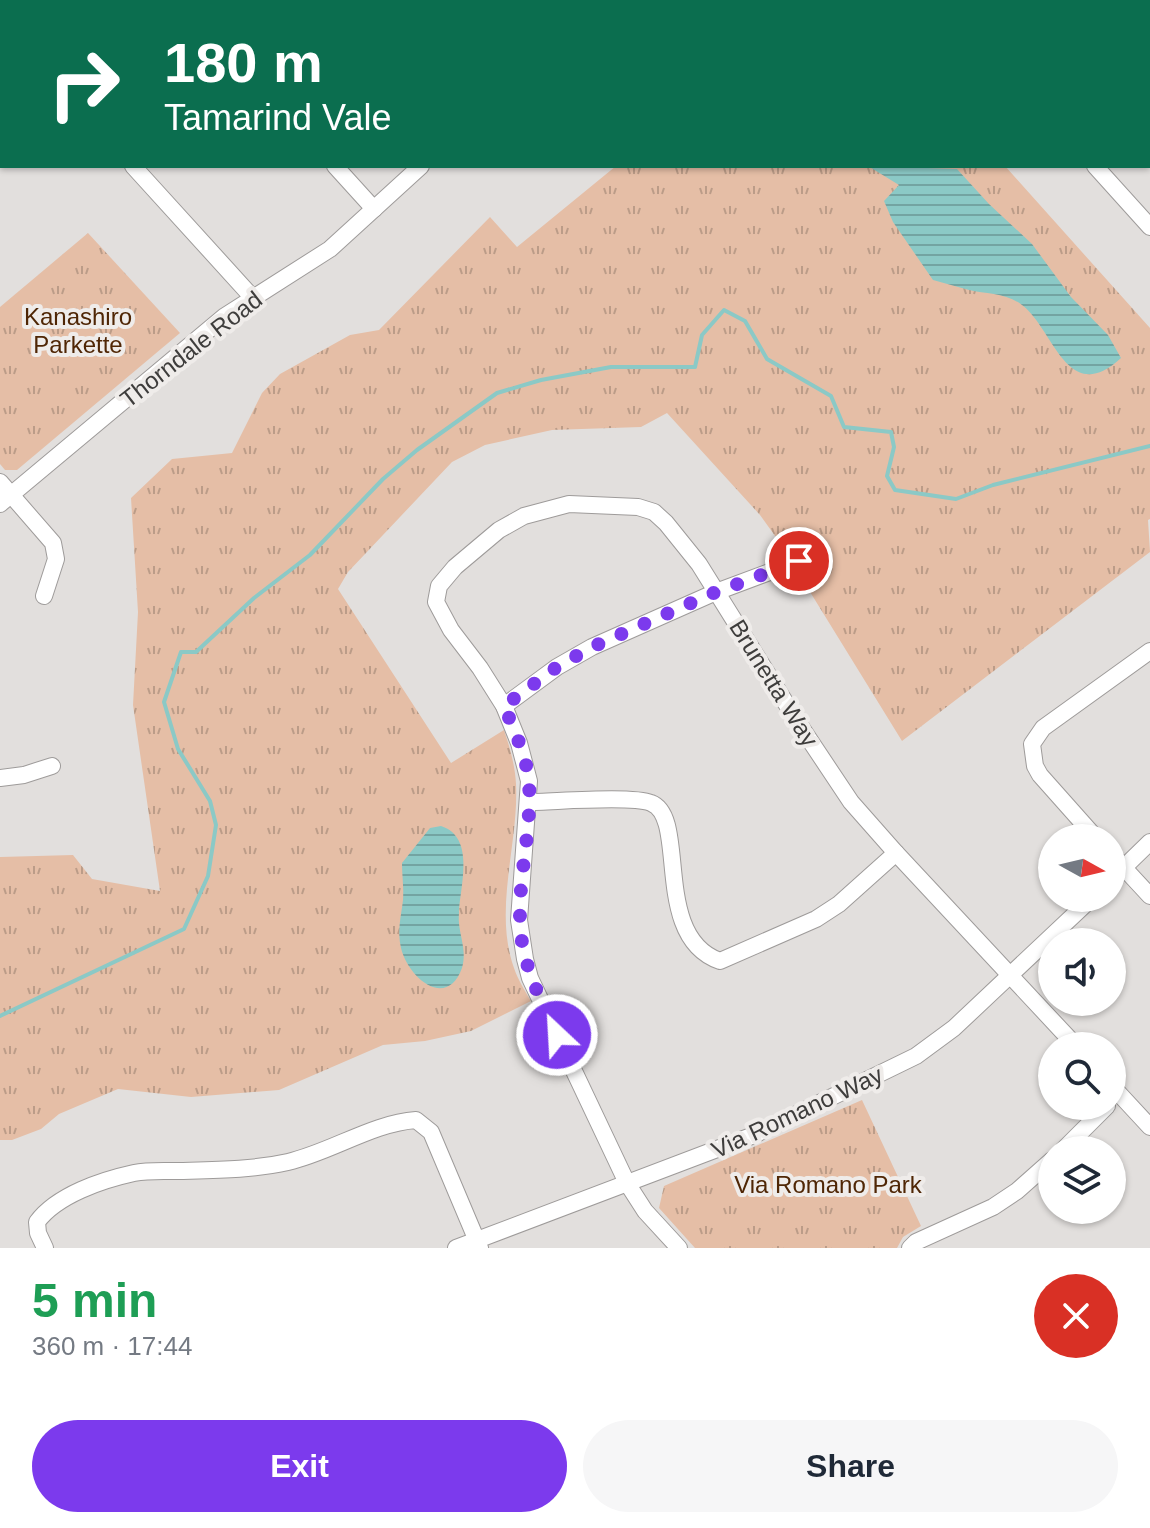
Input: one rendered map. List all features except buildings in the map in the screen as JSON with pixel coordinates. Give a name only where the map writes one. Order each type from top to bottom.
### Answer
[{"type":"street","points":[[135,168],[253,298]]},
{"type":"street","points":[[337,168],[374,209]]},
{"type":"street","name":"Thorndale Road","points":[[4,494],[225,316],[330,249],[419,168]]},
{"type":"street","points":[[1097,168],[1150,227]]},
{"type":"street","points":[[4,494],[53,543],[56,559],[44,596]]},
{"type":"street","name":"Brunetta Way","points":[[679,1248],[645,1211],[627,1183],[530,978],[519,920],[529,781],[519,743],[504,706],[451,630],[436,602],[439,586],[455,567],[511,523],[524,516],[569,504],[638,507],[654,512],[666,523],[699,564],[851,802],[1063,1032]]},
{"type":"street","points":[[504,706],[557,667],[592,647],[716,592],[799,561]]},
{"type":"street","points":[[1084,824],[1040,775],[1035,766],[1032,744],[1043,728],[1150,651]]},
{"type":"street","points":[[0,778],[24,775],[52,766]]},
{"type":"street","points":[[528,802],[627,800],[650,802],[662,810],[670,827],[673,882],[682,920],[699,948],[720,961],[816,919],[839,904],[896,853]]},
{"type":"street","points":[[1126,860],[1150,842]]},
{"type":"street","points":[[1126,876],[1150,896]]},
{"type":"street","name":"Via Romano Way","points":[[456,1248],[478,1244],[754,1135],[916,1056],[954,1028],[1077,912]]},
{"type":"street","points":[[1126,1104],[1150,1127]]},
{"type":"street","points":[[45,1248],[37,1222],[46,1211],[88,1188],[136,1172],[250,1169],[291,1162],[394,1122],[416,1120],[431,1132],[478,1244]]},
{"type":"street","points":[[1077,1136],[1093,1120]]},
{"type":"street","points":[[910,1248],[916,1242],[993,1207],[1038,1172]]},
{"type":"green space","points":[[614,168],[1007,168],[1150,328],[1150,552],[902,741],[778,540],[760,515],[667,413],[641,427],[552,430],[485,445],[452,462],[348,572],[338,589],[451,763],[504,730],[516,784],[506,900],[508,946],[514,968],[531,1001],[471,1031],[425,1041],[383,1045],[279,1090],[191,1097],[118,1089],[59,1114],[41,1129],[12,1140],[0,1140],[0,857],[73,855],[92,879],[160,891],[133,705],[138,612],[131,498],[172,459],[232,453],[262,393],[280,374],[350,335],[379,330],[490,217],[517,247]]},
{"type":"green space","name":"Kanashiro Parkette","points":[[88,233],[180,333],[17,470],[5,470],[0,464],[0,307]]},
{"type":"green space","name":"Via Romano Park","points":[[862,1100],[921,1226],[903,1237],[897,1248],[695,1248],[659,1208],[664,1186]]},
{"type":"water","points":[[871,168],[957,169],[1032,244],[1071,297],[1108,335],[1121,358],[1103,371],[1087,374],[1074,370],[1033,316],[1016,301],[933,280],[893,222],[884,201],[899,185]]},
{"type":"water","points":[[441,826],[452,832],[462,852],[464,864],[459,920],[464,961],[455,980],[447,987],[438,988],[419,979],[411,970],[401,948],[399,929],[403,895],[402,863],[430,828]]},
{"type":"waterway","points":[[0,1016],[184,929],[208,876],[216,825],[210,801],[178,749],[164,702],[181,652],[196,652],[254,598],[310,555],[383,479],[417,450],[497,393],[541,380],[611,367],[695,367],[702,335],[724,310],[745,321],[767,359],[831,396],[844,427],[891,432],[894,447],[887,476],[895,490],[956,499],[993,485],[1150,446]]},
{"type":"route","points":[[557,1035],[530,978],[525,959],[519,920],[529,781],[519,743],[504,706],[557,667],[592,647],[716,592],[799,561]]}]
